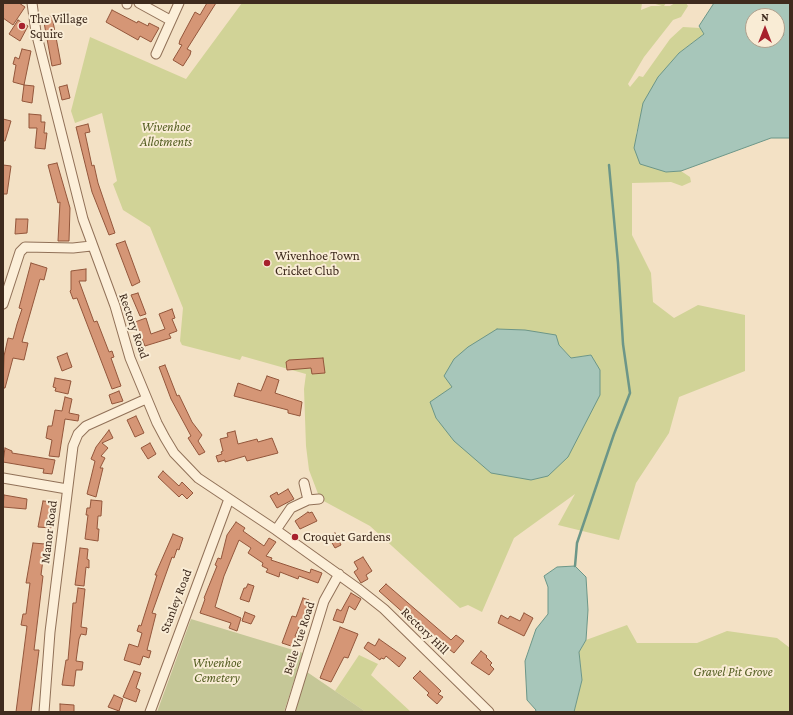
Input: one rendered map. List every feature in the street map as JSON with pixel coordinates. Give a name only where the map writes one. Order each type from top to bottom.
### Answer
[{"type":"street","name":"Rectory Road","points":[[32,3],[36,32],[91,246],[114,306],[130,358],[157,423],[174,453],[198,478],[339,574]]},
{"type":"street","points":[[139,3],[170,20]]},
{"type":"street","points":[[156,54],[170,20],[179,3]]},
{"type":"street","points":[[3,304],[20,252],[25,247],[73,248],[91,246]]},
{"type":"street","name":"Manor Road","points":[[44,712],[50,632],[72,446],[78,434],[93,422],[146,399]]},
{"type":"street","points":[[3,478],[67,489]]},
{"type":"street","points":[[304,483],[308,500]]},
{"type":"street","name":"Stanley Road","points":[[150,712],[229,499]]},
{"type":"street","points":[[276,530],[291,508],[308,500],[319,499]]},
{"type":"street","name":"Belle Vue Road","points":[[290,712],[324,601],[339,574]]},
{"type":"street","name":"Rectory Hill","points":[[339,574],[384,609],[488,712]]},
{"type":"green space","name":"Wivenhoe Allotments","points":[[242,3],[642,3],[641,10],[651,6],[662,6],[652,3],[666,3],[664,6],[670,6],[675,3],[686,3],[688,6],[681,17],[673,20],[644,57],[628,84],[630,87],[639,76],[643,77],[670,39],[683,27],[700,28],[704,34],[679,53],[670,64],[640,120],[636,134],[665,172],[681,171],[690,177],[691,182],[682,186],[671,182],[632,183],[632,235],[651,273],[653,302],[674,318],[698,305],[745,315],[745,371],[679,397],[669,433],[636,483],[619,540],[558,525],[575,494],[514,538],[482,612],[468,605],[460,608],[370,526],[320,499],[309,470],[306,446],[304,389],[306,374],[242,356],[240,360],[182,345],[180,341],[183,308],[150,227],[123,210],[113,184],[117,181],[102,113],[75,123],[71,111],[90,37],[186,79]],"holes":[[[559,345],[571,358],[591,355],[491,473],[436,418],[440,397],[453,386]]]},
{"type":"green space","name":"Wivenhoe Cemetery","points":[[191,619],[303,653],[284,712],[157,712]]},
{"type":"green space","name":"Gravel Pit Grove","points":[[627,625],[637,643],[697,643],[727,631],[777,638],[790,648],[790,712],[574,712],[582,680],[579,652],[586,640]]},
{"type":"green space","points":[[359,655],[378,664],[371,675],[411,712],[366,712],[335,691]]},
{"type":"green space","points":[[307,672],[366,712],[295,712]]},
{"type":"shaded area","points":[[714,3],[790,3],[790,138],[771,138],[681,171],[666,172],[640,164],[634,148],[643,103],[658,77],[679,53],[704,34],[699,26]]},
{"type":"shaded area","points":[[497,329],[525,330],[556,335],[559,345],[571,358],[591,355],[600,370],[600,395],[568,457],[548,476],[531,480],[491,473],[454,441],[436,418],[430,402],[452,387],[444,376],[454,359],[468,347]]},
{"type":"shaded area","points":[[575,566],[586,577],[588,610],[586,640],[579,652],[582,680],[574,712],[535,712],[536,710],[527,700],[525,661],[536,629],[548,614],[548,587],[544,576],[557,567]]},
{"type":"building","points":[[3,3],[19,3],[25,7],[13,25],[3,18]]},
{"type":"building","points":[[207,3],[216,3],[187,49],[191,51],[183,66],[173,60],[182,45],[179,44],[180,40],[195,12],[200,15]]},
{"type":"building","points":[[112,10],[137,23],[138,21],[148,26],[149,23],[159,28],[151,42],[140,36],[138,40],[106,22]]},
{"type":"building","points":[[52,16],[61,64],[52,66],[43,17]]},
{"type":"building","points":[[18,20],[28,26],[20,41],[9,34]]},
{"type":"building","points":[[22,49],[31,51],[24,85],[13,82],[16,65],[13,64],[15,57],[19,59]]},
{"type":"building","points":[[24,85],[34,86],[32,103],[22,101]]},
{"type":"building","points":[[67,85],[70,98],[62,100],[59,87]]},
{"type":"building","points":[[29,114],[41,115],[41,122],[45,122],[44,133],[47,133],[45,149],[35,148],[37,128],[29,128]]},
{"type":"building","points":[[3,119],[11,121],[5,141],[3,141]]},
{"type":"building","points":[[88,124],[90,132],[85,133],[92,166],[94,165],[98,183],[115,233],[109,235],[92,192],[76,127]]},
{"type":"building","points":[[57,163],[70,208],[69,241],[58,241],[60,202],[58,203],[48,165]]},
{"type":"building","points":[[3,165],[11,166],[7,194],[3,194]]},
{"type":"building","points":[[16,219],[28,219],[27,233],[15,234]]},
{"type":"building","points":[[125,241],[140,282],[132,286],[116,244]]},
{"type":"building","points":[[31,263],[47,268],[44,280],[40,279],[22,342],[28,343],[24,360],[13,358],[5,388],[3,388],[4,356],[8,338],[13,339],[22,309],[19,308]]},
{"type":"building","points":[[86,269],[86,281],[79,281],[94,322],[97,321],[109,352],[112,351],[114,357],[111,358],[121,386],[112,389],[77,298],[73,299],[70,291],[71,271]]},
{"type":"building","points":[[138,293],[146,314],[140,316],[131,295]]},
{"type":"building","points":[[172,309],[175,318],[172,319],[177,331],[169,334],[171,338],[145,346],[135,322],[146,318],[151,334],[165,329],[159,314]]},
{"type":"building","points":[[67,353],[72,367],[62,371],[57,357]]},
{"type":"building","points":[[323,358],[325,373],[312,374],[311,368],[287,370],[286,362],[289,360]]},
{"type":"building","points":[[165,365],[177,396],[179,395],[192,422],[202,435],[198,441],[205,452],[199,455],[188,438],[191,436],[171,399],[159,367]]},
{"type":"building","points":[[267,376],[279,380],[275,393],[302,402],[300,416],[288,413],[288,410],[234,396],[238,383],[261,391]]},
{"type":"building","points":[[55,378],[71,381],[68,394],[55,391],[56,388],[53,387]]},
{"type":"building","points":[[119,391],[123,401],[112,404],[109,395]]},
{"type":"building","points":[[65,397],[72,399],[69,413],[79,415],[78,421],[65,419],[59,457],[49,456],[52,440],[46,438],[48,426],[52,426],[55,410],[62,411]]},
{"type":"building","points":[[136,416],[144,433],[135,437],[127,420]]},
{"type":"building","points":[[109,430],[113,438],[102,443],[108,448],[101,456],[105,458],[100,468],[103,468],[96,497],[87,494],[95,461],[91,459],[96,447]]},
{"type":"building","points":[[235,431],[238,444],[257,439],[258,442],[272,438],[278,453],[247,461],[245,456],[225,462],[225,460],[218,462],[216,456],[222,454],[221,452],[223,451],[220,439],[228,437],[227,433]]},
{"type":"building","points":[[150,443],[156,454],[148,459],[141,448]]},
{"type":"building","points":[[5,448],[12,451],[12,453],[55,460],[52,474],[43,473],[44,469],[3,462]]},
{"type":"building","points":[[163,471],[179,486],[182,482],[193,493],[187,499],[182,494],[179,497],[158,477]]},
{"type":"building","points":[[288,489],[294,499],[277,508],[270,496],[277,492],[278,495]]},
{"type":"building","points":[[4,495],[27,499],[26,509],[3,507]]},
{"type":"building","points":[[91,500],[102,501],[101,516],[98,516],[98,541],[85,539],[88,515],[86,515],[87,508],[90,508]]},
{"type":"building","points":[[43,501],[55,502],[51,528],[38,527]]},
{"type":"building","points":[[308,512],[312,512],[317,521],[300,529],[295,521]]},
{"type":"building","points":[[236,522],[245,528],[243,531],[264,546],[269,538],[276,542],[266,556],[272,558],[271,560],[310,573],[311,569],[322,573],[318,583],[299,576],[298,579],[280,572],[279,577],[266,572],[268,569],[262,566],[263,563],[248,553],[251,548],[239,540],[224,576],[215,607],[241,618],[237,631],[229,628],[231,623],[200,613],[205,599],[204,598],[217,566],[215,565],[218,558],[221,559],[227,535]]},
{"type":"building","points":[[335,533],[341,545],[335,548],[328,536]]},
{"type":"building","points":[[173,534],[183,538],[179,550],[177,549],[174,558],[172,557],[152,613],[156,614],[147,650],[151,651],[149,658],[143,656],[140,665],[124,660],[129,644],[138,647],[142,633],[137,631],[139,625],[141,626],[157,575],[155,575]]},
{"type":"building","points":[[33,543],[45,544],[41,575],[43,576],[34,650],[39,650],[31,712],[16,712],[27,626],[21,625],[23,614],[26,614],[30,583],[26,583]]},
{"type":"building","points":[[80,548],[88,549],[87,559],[89,560],[89,568],[86,567],[84,586],[75,585]]},
{"type":"building","points":[[363,557],[372,571],[366,575],[368,579],[361,583],[354,572],[358,569],[354,562]]},
{"type":"building","points":[[248,584],[254,586],[249,602],[240,599],[244,588],[246,588]]},
{"type":"building","points":[[386,584],[451,640],[456,635],[464,641],[454,653],[418,623],[417,625],[379,591]]},
{"type":"building","points":[[78,588],[85,589],[81,627],[87,628],[86,635],[81,634],[79,639],[76,661],[83,662],[82,670],[76,670],[74,686],[62,685],[66,660],[68,660],[73,603],[76,603]]},
{"type":"building","points":[[351,593],[361,599],[355,610],[349,606],[343,623],[333,620],[337,609],[341,611]]},
{"type":"building","points":[[303,598],[309,600],[306,608],[310,609],[307,619],[303,618],[295,636],[298,637],[294,647],[282,643],[292,616],[296,617]]},
{"type":"building","points":[[245,612],[255,616],[251,624],[242,621]]},
{"type":"building","points":[[524,613],[533,618],[524,636],[498,623],[501,615],[508,619],[510,616],[520,621]]},
{"type":"building","points":[[340,627],[358,634],[348,658],[344,657],[331,682],[320,678]]},
{"type":"building","points":[[379,639],[406,658],[399,667],[386,656],[384,659],[381,658],[380,660],[364,648],[368,642],[375,646]]},
{"type":"building","points":[[481,651],[487,656],[486,657],[492,663],[490,665],[494,669],[489,675],[471,663]]},
{"type":"building","points":[[134,671],[141,673],[136,688],[140,690],[136,702],[123,697]]},
{"type":"building","points":[[420,671],[441,691],[438,694],[443,697],[437,704],[427,695],[429,693],[413,678]]},
{"type":"building","points":[[114,695],[123,699],[119,711],[108,707]]},
{"type":"building","points":[[60,704],[74,705],[74,712],[60,712]]},
{"type":"waterway","points":[[575,566],[577,543],[614,434],[630,393],[623,344],[618,263],[609,165]]},
{"type":"place","name":"The Village Squire","points":[[22,26]]},
{"type":"place","name":"Wivenhoe Town Cricket Club","points":[[267,263]]},
{"type":"place","name":"Croquet Gardens","points":[[295,537]]}]
